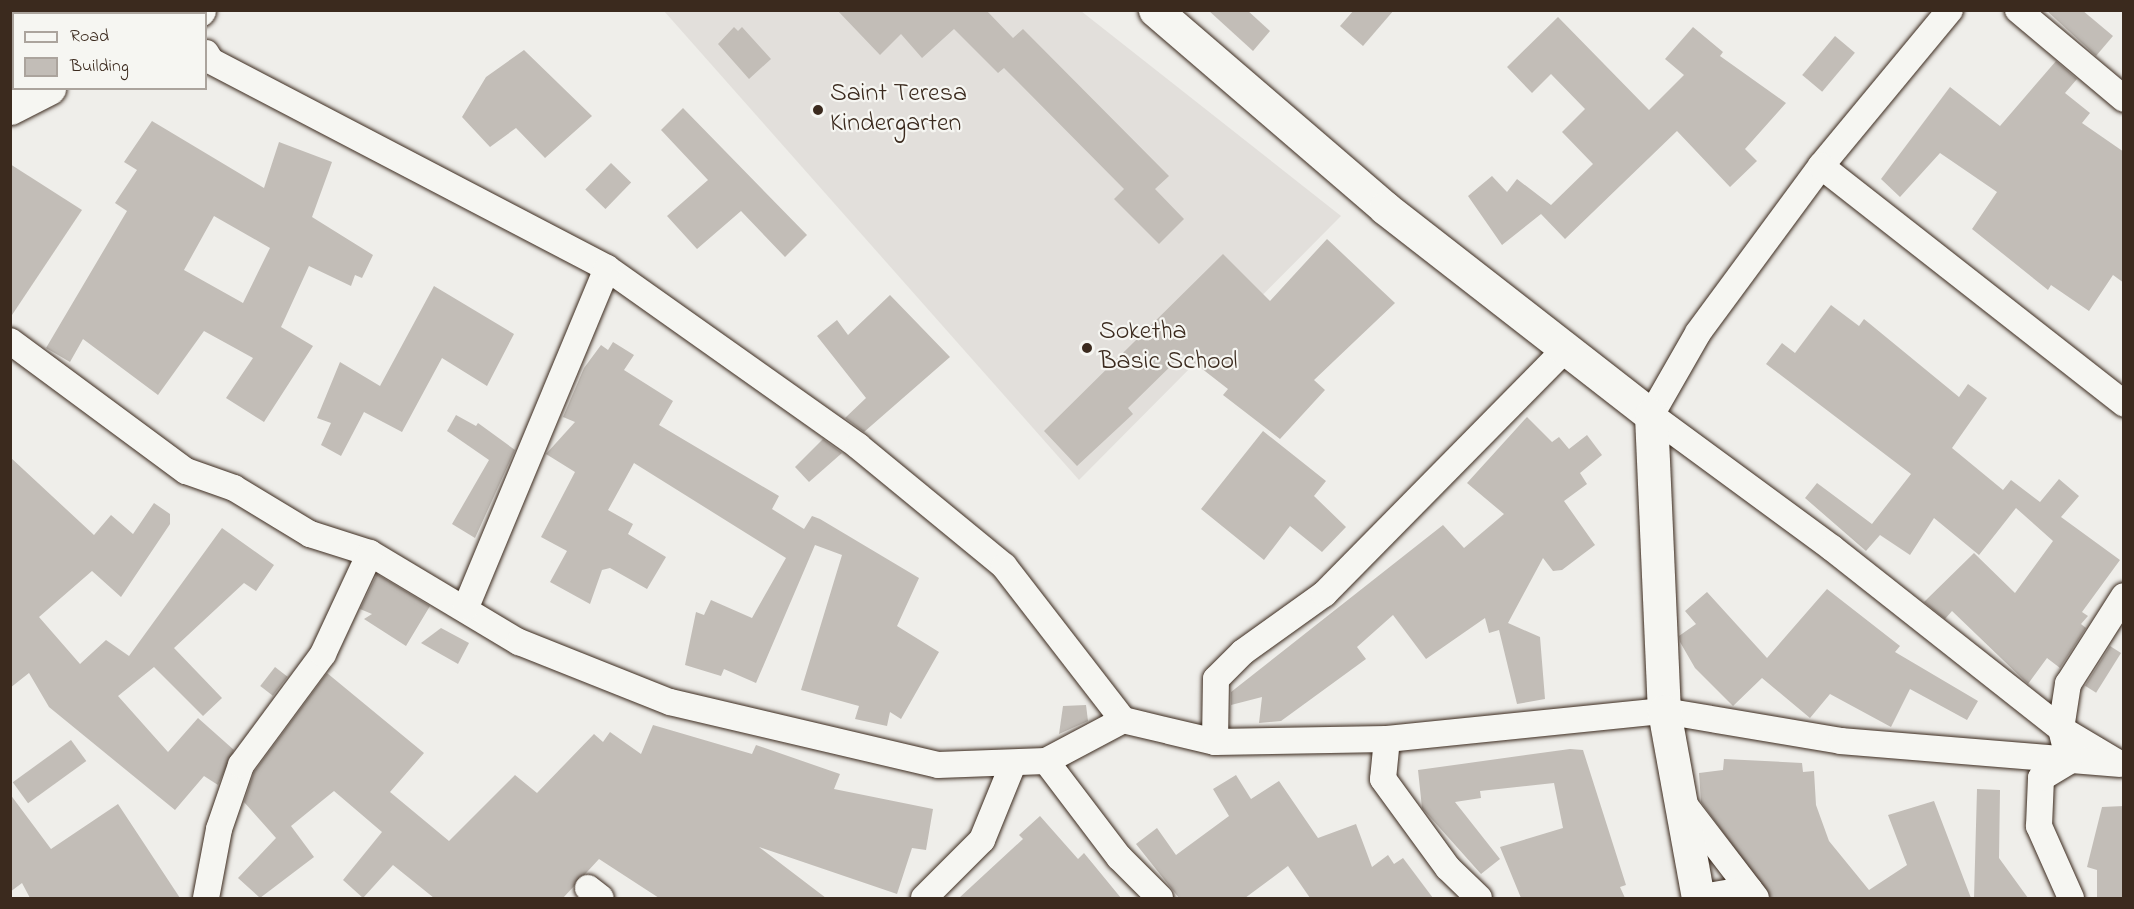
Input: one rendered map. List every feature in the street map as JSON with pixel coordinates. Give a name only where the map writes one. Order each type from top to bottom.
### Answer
[{"type":"street","points":[[1155,10],[1564,351],[1832,548],[2061,729],[2122,764]]},
{"type":"street","points":[[1752,894],[1697,898],[1684,804],[1664,711],[1651,415],[1698,333],[1821,166],[1950,10]]},
{"type":"street","points":[[2018,10],[2124,99]]},
{"type":"street","points":[[207,55],[211,61],[608,268],[858,446],[1004,566],[1123,720],[1215,742],[1387,739],[1664,711],[1841,741],[2122,764]]},
{"type":"street","points":[[10,108],[45,90]]},
{"type":"street","points":[[1821,166],[2124,404]]},
{"type":"street","points":[[466,607],[608,268]]},
{"type":"street","points":[[10,341],[186,471],[234,488],[310,534],[370,553],[466,607],[519,642],[670,702],[938,765],[1047,761],[1123,720]]},
{"type":"street","points":[[1215,742],[1216,679],[1243,652],[1324,594],[1564,351]]},
{"type":"street","points":[[206,898],[219,829],[241,765],[323,654],[370,553]]},
{"type":"street","points":[[2069,761],[2061,729],[2068,684],[2124,596]]},
{"type":"street","points":[[1387,739],[1383,779],[1448,868],[1479,898]]},
{"type":"street","points":[[1047,761],[1119,857],[1160,898]]},
{"type":"street","points":[[2069,761],[2042,778],[2039,826],[2071,898]]},
{"type":"street","points":[[924,898],[982,840],[1013,764]]},
{"type":"street","points":[[1684,804],[1752,894]]},
{"type":"shaded area","points":[[11,10],[142,10],[12,12],[11,86]]},
{"type":"shaded area","name":"Soketha Basic School","points":[[664,11],[1081,11],[1341,216],[1079,480]]},
{"type":"building","points":[[837,10],[986,10],[1013,38],[1023,29],[1169,176],[1155,189],[1184,219],[1159,244],[1114,199],[1124,189],[1004,68],[998,73],[954,29],[922,58],[901,34],[880,55]]},
{"type":"building","points":[[1208,10],[1247,10],[1270,31],[1253,51]]},
{"type":"building","points":[[1354,10],[1394,10],[1363,46],[1340,26]]},
{"type":"building","points":[[2046,10],[2082,10],[2113,36],[2096,56]]},
{"type":"building","points":[[1558,17],[1649,110],[1684,75],[1665,59],[1693,27],[1723,52],[1720,56],[1786,103],[1745,149],[1757,161],[1730,187],[1677,131],[1565,239],[1541,214],[1502,245],[1468,196],[1492,176],[1507,192],[1517,179],[1551,205],[1593,164],[1562,132],[1585,109],[1551,74],[1532,93],[1507,67]]},
{"type":"building","points":[[734,27],[738,31],[742,27],[771,59],[749,79],[718,44]]},
{"type":"building","points":[[1835,36],[1855,53],[1822,92],[1802,75]]},
{"type":"building","points":[[524,50],[592,116],[545,158],[516,128],[490,147],[462,117],[486,77]]},
{"type":"building","points":[[2056,61],[2077,79],[2065,93],[2090,113],[2082,123],[2124,152],[2124,283],[2113,275],[2089,311],[2051,285],[2048,290],[1972,229],[1997,192],[1940,153],[1900,197],[1881,179],[1950,87],[2000,126]]},
{"type":"building","points":[[683,108],[807,235],[785,257],[741,211],[697,249],[667,216],[708,180],[661,130]]},
{"type":"building","points":[[152,121],[264,188],[279,142],[332,162],[312,217],[373,255],[362,278],[355,275],[351,286],[309,266],[281,327],[313,346],[264,422],[226,398],[253,358],[204,331],[158,395],[83,339],[70,362],[46,348],[127,211],[115,203],[137,170],[124,162]],"holes":[[[214,216],[270,248],[243,303],[184,270]]]},
{"type":"building","points":[[611,163],[631,182],[605,209],[585,190]]},
{"type":"building","points":[[10,164],[82,210],[10,318]]},
{"type":"building","points":[[1327,239],[1395,303],[1314,380],[1325,390],[1280,439],[1223,395],[1228,389],[1183,354],[1128,408],[1133,414],[1077,466],[1044,431],[1223,254],[1270,301]]},
{"type":"building","points":[[434,286],[514,334],[487,386],[442,358],[402,432],[364,412],[341,456],[321,445],[331,423],[317,418],[340,362],[380,386]]},
{"type":"building","points":[[890,295],[950,357],[864,432],[845,418],[866,398],[817,336],[837,320],[848,335]]},
{"type":"building","points":[[1831,305],[1859,326],[1864,319],[1959,397],[1968,384],[1987,398],[1952,448],[2003,490],[2011,480],[2040,502],[2059,479],[2079,496],[2061,517],[2120,560],[2082,612],[2088,616],[2081,624],[2086,628],[2060,668],[2047,658],[2028,684],[1952,611],[1945,619],[1924,602],[1974,553],[2015,593],[2053,541],[2016,508],[1979,555],[1934,518],[1910,555],[1880,535],[1866,551],[1805,498],[1817,483],[1872,524],[1911,474],[1766,364],[1782,343],[1795,353]]},
{"type":"building","points":[[613,342],[634,355],[624,370],[673,401],[659,425],[779,496],[772,509],[804,529],[812,516],[820,519],[919,578],[897,626],[939,652],[901,719],[890,712],[887,726],[855,719],[859,706],[801,690],[842,555],[815,545],[756,683],[724,669],[721,676],[685,665],[696,612],[704,615],[711,600],[752,618],[786,558],[634,463],[608,510],[633,524],[628,534],[666,557],[647,589],[610,568],[602,570],[590,604],[550,582],[567,551],[541,537],[575,472],[546,454],[575,422],[563,417],[584,368],[601,345],[608,350]]},
{"type":"building","points":[[456,415],[476,426],[478,423],[515,450],[475,538],[452,524],[489,460],[447,431]]},
{"type":"building","points":[[1527,417],[1552,442],[1559,437],[1569,449],[1587,435],[1602,455],[1580,473],[1587,484],[1564,501],[1595,545],[1562,570],[1553,571],[1543,558],[1508,623],[1540,637],[1545,699],[1517,704],[1499,630],[1489,633],[1485,618],[1426,659],[1393,615],[1357,647],[1366,659],[1281,721],[1259,723],[1262,697],[1231,705],[1231,692],[1443,525],[1464,548],[1504,514],[1467,483]]},
{"type":"building","points":[[1263,431],[1326,481],[1314,496],[1346,527],[1322,552],[1290,526],[1264,560],[1201,509]]},
{"type":"building","points":[[823,439],[842,453],[809,482],[795,467]]},
{"type":"building","points":[[10,457],[94,535],[111,515],[133,534],[154,503],[170,514],[170,524],[121,597],[92,571],[39,617],[80,664],[106,640],[129,656],[222,528],[274,565],[256,591],[244,583],[174,648],[222,698],[203,716],[154,667],[118,696],[168,752],[198,718],[234,750],[218,785],[204,776],[175,810],[49,707],[29,673],[10,688]]},
{"type":"building","points":[[377,574],[430,606],[406,646],[364,619],[372,614],[360,609]]},
{"type":"building","points":[[1827,589],[1900,646],[1895,652],[1978,701],[1967,720],[1910,689],[1891,727],[1830,694],[1810,718],[1762,678],[1733,706],[1695,668],[1680,642],[1679,636],[1696,624],[1685,611],[1707,592],[1767,658]]},
{"type":"building","points":[[441,628],[469,643],[458,664],[421,643]]},
{"type":"building","points":[[2110,646],[2121,653],[2096,693],[2085,686]]},
{"type":"building","points":[[275,667],[288,677],[273,696],[260,686]]},
{"type":"building","points":[[327,673],[424,753],[390,792],[449,841],[515,775],[537,793],[594,734],[603,742],[610,732],[641,754],[653,725],[752,754],[756,745],[840,774],[834,789],[933,809],[926,850],[912,848],[897,894],[759,847],[826,898],[659,898],[599,859],[563,898],[434,898],[393,865],[363,898],[343,880],[382,832],[334,791],[291,826],[314,857],[260,898],[238,878],[276,838],[244,802],[254,772]]},
{"type":"building","points":[[1086,705],[1088,721],[1059,734],[1063,706]]},
{"type":"building","points":[[71,740],[86,761],[28,803],[13,782]]},
{"type":"building","points":[[1570,749],[1583,750],[1626,885],[1620,887],[1625,898],[1521,898],[1500,847],[1563,828],[1554,783],[1480,791],[1481,798],[1455,802],[1500,859],[1481,874],[1422,808],[1418,770]]},
{"type":"building","points":[[1724,759],[1802,763],[1803,772],[1814,771],[1816,805],[1829,841],[1869,890],[1907,865],[1888,815],[1934,801],[1971,898],[1771,898],[1701,802],[1699,773],[1723,770]]},
{"type":"building","points":[[1236,775],[1251,799],[1279,781],[1318,838],[1356,824],[1372,867],[1388,855],[1394,864],[1403,858],[1433,898],[1310,898],[1288,866],[1245,898],[1179,898],[1136,844],[1157,828],[1176,855],[1229,816],[1213,789]]},
{"type":"building","points":[[1977,789],[2000,790],[1999,858],[2028,898],[1974,898]]},
{"type":"building","points":[[10,794],[51,849],[118,804],[180,898],[30,898],[22,883],[10,892]]},
{"type":"building","points":[[2124,806],[2124,898],[2097,898],[2097,870],[2087,867],[2102,807]]},
{"type":"building","points":[[1040,816],[1078,859],[1084,853],[1121,898],[959,898],[1023,839],[1019,835]]},
{"type":"place","name":"Saint Teresa Kindergarten","points":[[818,110]]},
{"type":"place","name":"Soketha Basic School","points":[[1087,348]]}]
